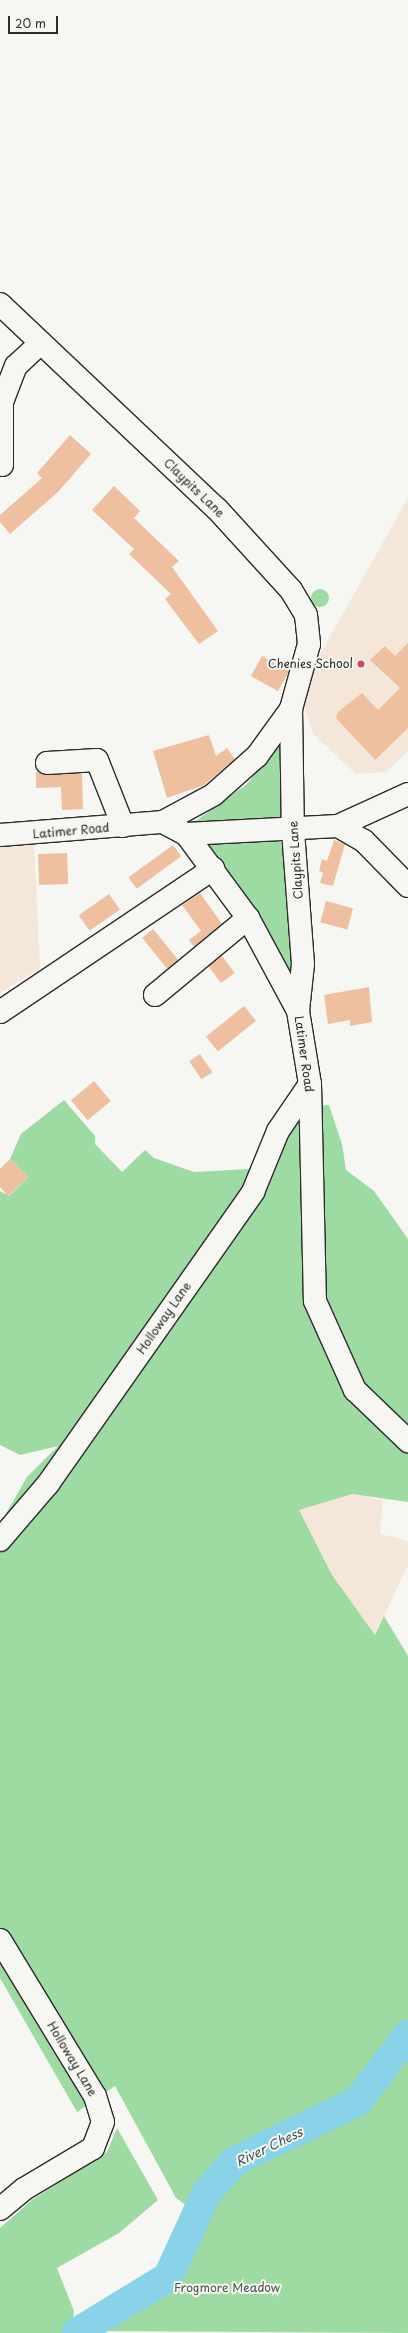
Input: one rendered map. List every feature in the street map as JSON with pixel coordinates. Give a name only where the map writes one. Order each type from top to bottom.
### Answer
[{"type":"street","name":"Claypits Lane","points":[[0,304],[217,509],[291,590],[306,615],[310,644],[291,709],[293,831],[304,964],[298,1011]]},
{"type":"street","points":[[2,465],[2,402],[16,366],[41,343]]},
{"type":"street","name":"Claypits Lane","points":[[163,822],[213,795],[256,756],[291,709]]},
{"type":"street","points":[[47,763],[97,760],[123,826]]},
{"type":"street","points":[[186,834],[293,831],[338,826],[408,794]]},
{"type":"street","name":"Latimer Road","points":[[0,835],[163,822],[186,834],[248,918],[298,1011],[310,1084],[315,1300],[355,1390],[408,1441]]},
{"type":"street","points":[[338,826],[364,841],[408,886]]},
{"type":"street","points":[[0,1012],[213,869]]},
{"type":"street","points":[[155,995],[248,918]]},
{"type":"street","name":"Holloway Lane","points":[[0,1540],[48,1484],[253,1192],[278,1131],[310,1084]]},
{"type":"street","name":"Holloway Lane","points":[[0,1940],[95,2096],[103,2122],[93,2148],[24,2189],[0,2209]]},
{"type":"shaded area","name":"Chenies School","points":[[408,498],[408,751],[386,772],[356,774],[313,734],[299,692]]},
{"type":"shaded area","points":[[0,844],[34,844],[40,968],[0,993]]},
{"type":"shaded area","points":[[352,1494],[383,1500],[380,1534],[408,1541],[408,1565],[375,1635],[332,1575],[298,1509]]},
{"type":"green space","points":[[320,589],[326,592],[329,598],[326,604],[320,607],[314,604],[311,598],[314,592]]},
{"type":"green space","points":[[277,746],[282,747],[283,818],[190,825],[247,784]]},
{"type":"green space","points":[[276,838],[286,847],[295,935],[291,978],[206,846],[207,841]]},
{"type":"green space","name":"Frogmore Meadow","points":[[64,1100],[95,1136],[95,1144],[122,1172],[145,1150],[154,1158],[194,1172],[250,1169],[277,1118],[307,1111],[311,1301],[352,1392],[408,1446],[408,1502],[352,1494],[299,1510],[332,1575],[375,1635],[384,1616],[408,1656],[408,2333],[85,2331],[114,2310],[128,2308],[128,2318],[147,2304],[189,2264],[207,2226],[197,2213],[176,2198],[115,2086],[77,2112],[0,1978],[0,1524],[27,1477],[58,1446],[20,1455],[0,1445],[0,1191],[9,1196],[28,1177],[10,1159],[21,1134]]},
{"type":"green space","points":[[329,1105],[342,1144],[346,1170],[374,1191],[408,1239],[408,1438],[357,1387],[318,1300],[313,1106]]},
{"type":"green space","points":[[117,2128],[158,2200],[119,2233],[57,2268],[74,2311],[71,2333],[0,2333],[0,2228],[33,2199],[107,2152]]},
{"type":"building","points":[[70,435],[91,454],[58,492],[10,534],[0,522],[0,515],[42,478],[37,473]]},
{"type":"building","points":[[114,486],[140,511],[134,518],[179,561],[172,567],[218,631],[199,644],[165,599],[171,594],[129,554],[134,549],[92,510]]},
{"type":"building","points":[[408,643],[408,728],[375,760],[336,718],[338,712],[362,693],[378,710],[400,688],[370,660],[385,646],[395,656]]},
{"type":"building","points":[[262,656],[289,671],[278,691],[251,676]]},
{"type":"building","points":[[209,735],[216,756],[227,748],[235,759],[204,785],[167,798],[153,751]]},
{"type":"building","points":[[36,772],[48,775],[82,773],[83,809],[62,810],[61,787],[36,788]]},
{"type":"building","points":[[334,840],[345,844],[333,886],[320,883],[323,873],[319,871],[322,859],[327,861]]},
{"type":"building","points":[[173,845],[181,856],[137,889],[129,877]]},
{"type":"building","points":[[67,853],[68,884],[39,885],[38,854]]},
{"type":"building","points":[[200,893],[222,924],[194,947],[189,940],[201,931],[182,905]]},
{"type":"building","points":[[109,894],[120,910],[90,931],[79,915]]},
{"type":"building","points":[[326,901],[353,908],[347,929],[320,922]]},
{"type":"building","points":[[153,929],[178,960],[167,969],[142,938]]},
{"type":"building","points":[[222,956],[235,973],[221,983],[208,966]]},
{"type":"building","points":[[369,987],[372,1022],[350,1026],[350,1020],[328,1024],[324,995]]},
{"type":"building","points":[[244,1006],[256,1021],[218,1052],[206,1037]]},
{"type":"building","points":[[200,1054],[212,1072],[202,1080],[189,1061]]},
{"type":"building","points":[[94,1081],[111,1101],[88,1120],[71,1100]]},
{"type":"building","points":[[10,1159],[28,1177],[8,1196],[0,1187],[0,1169]]},
{"type":"waterway","name":"River Chess","points":[[76,2333],[168,2277],[207,2192],[235,2161],[358,2101],[408,2035]]},
{"type":"place","name":"Chenies School","points":[[361,664]]}]
